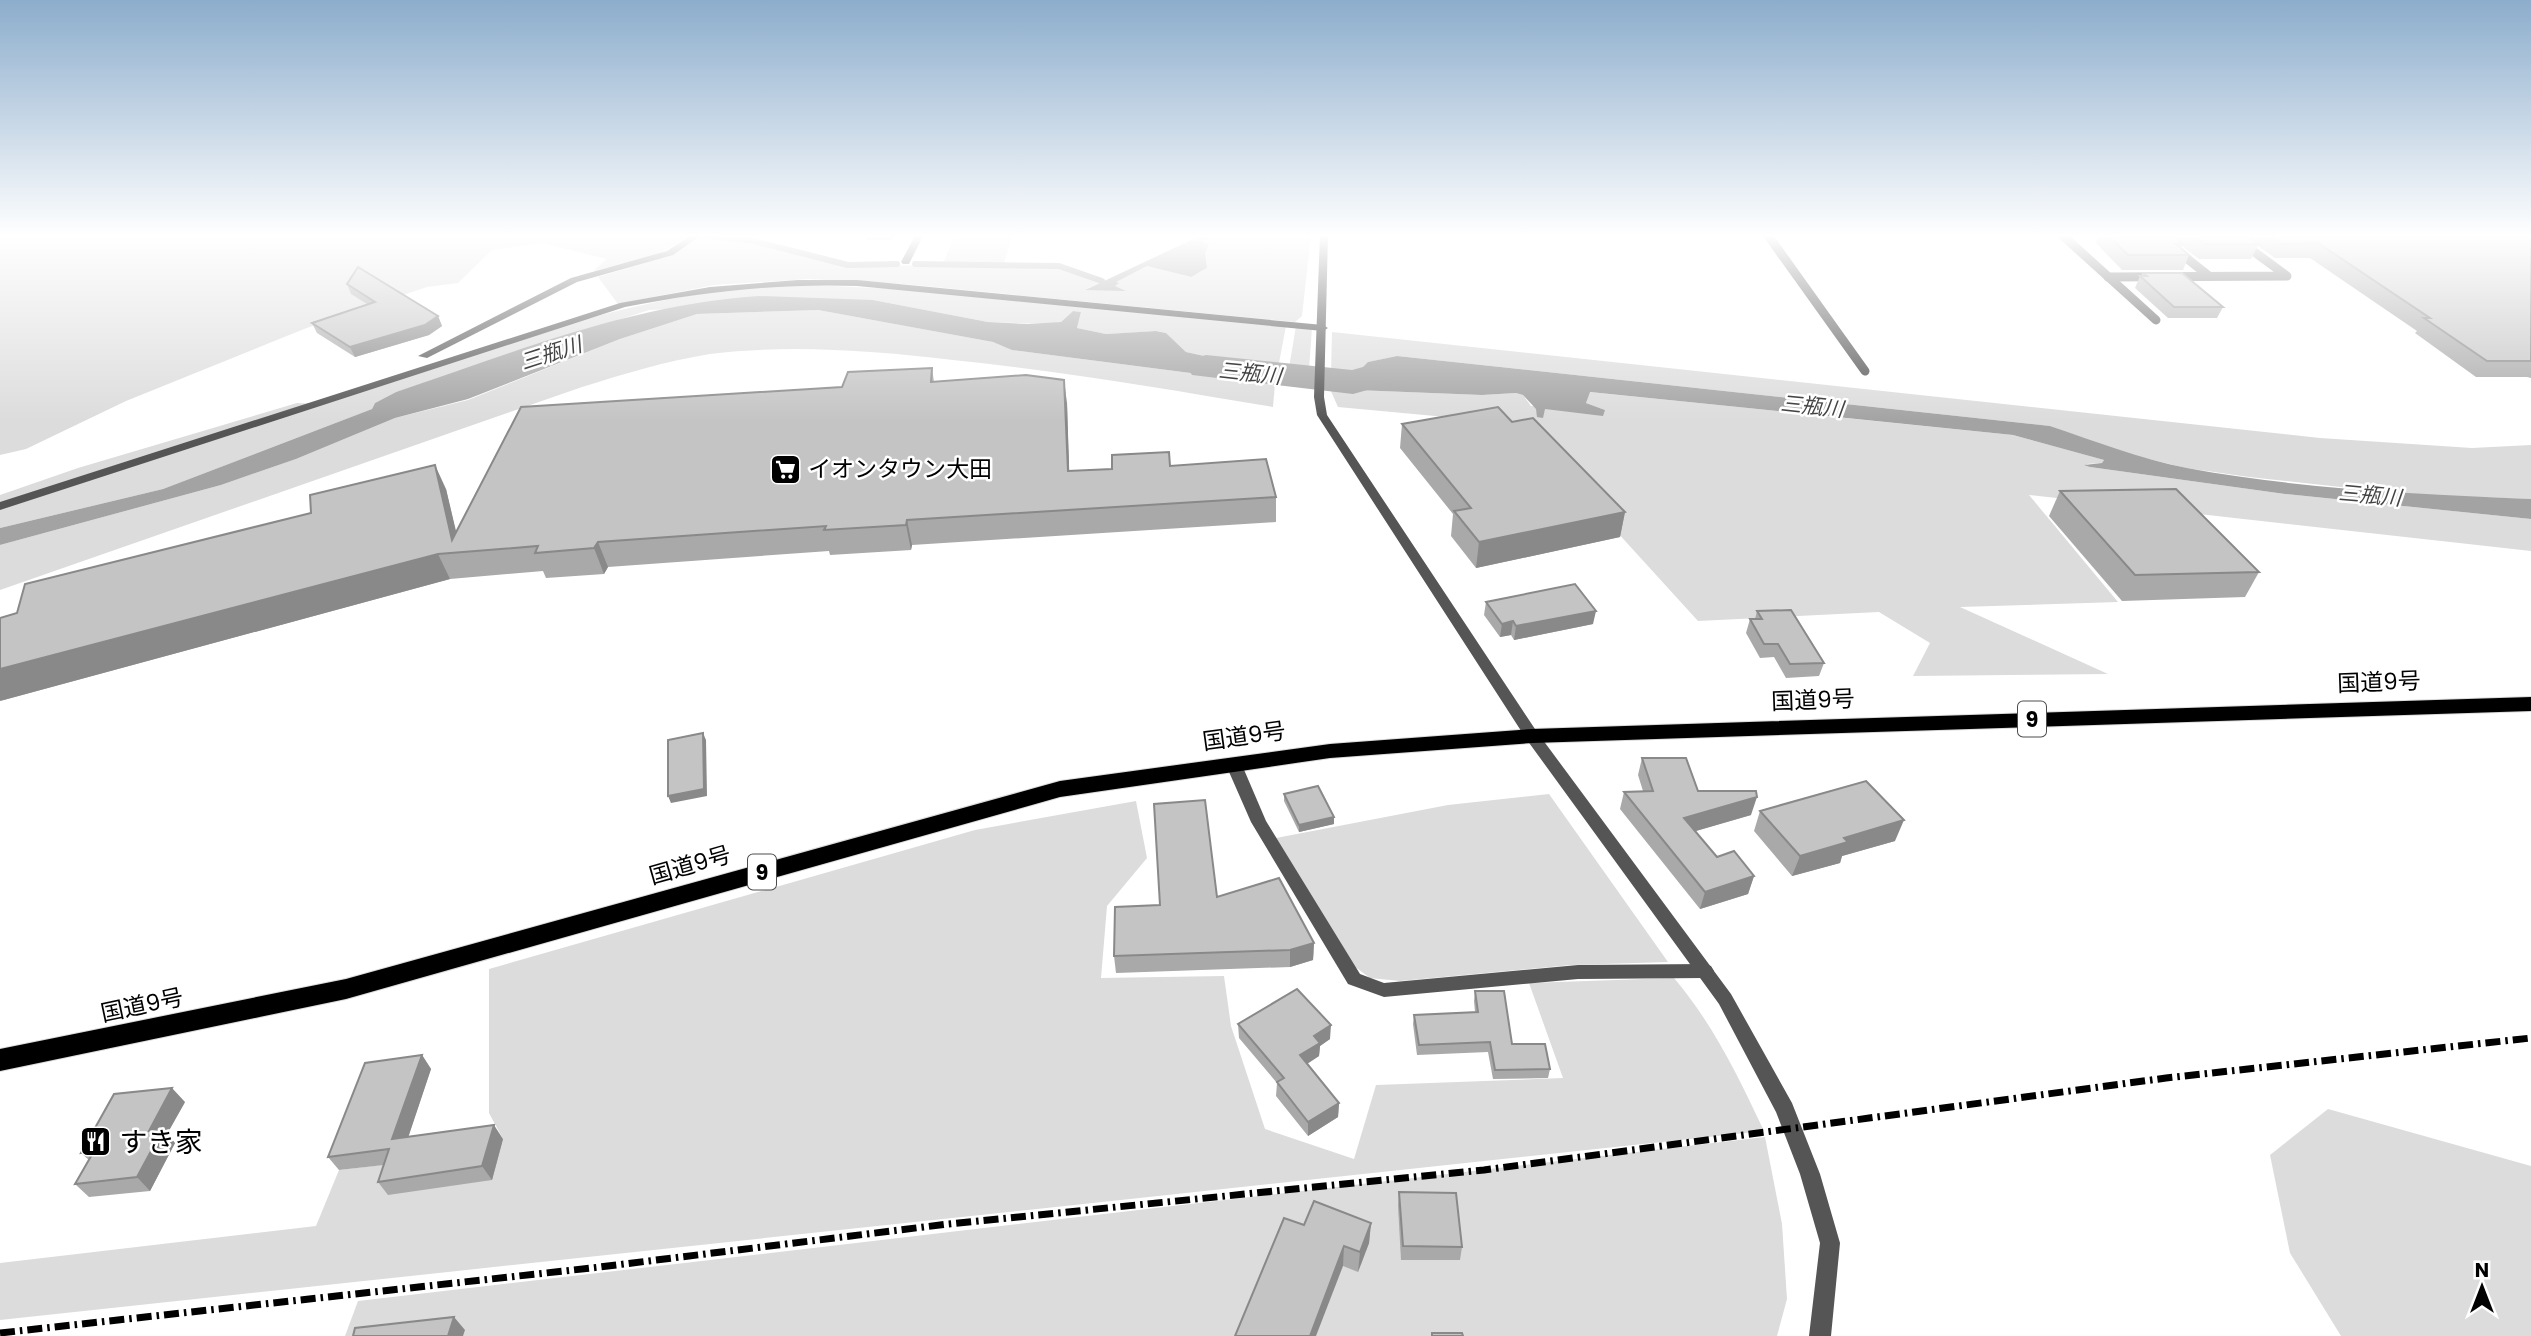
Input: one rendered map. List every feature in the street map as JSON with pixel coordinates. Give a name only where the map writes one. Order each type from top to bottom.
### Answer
[{"type":"highway","name":"国道9号","points":[[0,1060],[346,989],[1060,789],[1330,751],[1532,736],[2531,704]]},
{"type":"street","points":[[422,356],[541,296]]},
{"type":"street","points":[[0,506],[623,305],[669,296]]},
{"type":"street","points":[[996,296],[1323,328]]},
{"type":"street","points":[[1323,296],[1319,397],[1322,415],[1532,736],[1726,999],[1785,1109],[1810,1174],[1830,1243],[1819,1336]]},
{"type":"street","points":[[1234,765],[1259,822],[1354,979],[1384,990],[1578,972],[1705,971]]},
{"type":"lane","points":[[1812,296],[1865,371]]},
{"type":"lane","points":[[2130,296],[2156,320]]},
{"type":"shaded area","points":[[0,296],[400,296],[304,329],[126,401],[26,449],[0,455]]},
{"type":"shaded area","points":[[612,296],[657,296],[618,304]]},
{"type":"shaded area","points":[[685,296],[983,296],[1286,326],[1278,368],[1242,364],[1186,352],[1166,333],[1157,331],[1106,334],[1077,328],[1081,312],[1073,311],[1061,322],[1050,324],[988,322],[873,300],[649,310],[396,392],[375,403],[372,409],[163,489],[0,528],[0,495],[78,468],[297,403],[317,404],[550,329]]},
{"type":"shaded area","points":[[1031,296],[1304,296],[1302,316],[1295,322]]},
{"type":"shaded area","points":[[818,310],[993,342],[1013,350],[1275,384],[1273,407],[1074,375],[893,354],[771,349],[710,354],[661,364],[582,387],[0,590],[0,545],[221,485],[296,459],[395,418],[468,400],[620,339],[697,314]]},
{"type":"shaded area","points":[[1296,326],[1312,328],[1309,369],[1289,368]]},
{"type":"shaded area","points":[[1332,332],[2320,438],[2472,448],[2531,445],[2531,499],[2413,495],[2249,477],[2186,468],[2128,454],[2050,426],[1397,356],[1369,362],[1358,372],[1331,373]]},
{"type":"shaded area","points":[[1330,389],[1482,395],[1516,393],[1523,395],[1531,406],[1605,410],[1586,403],[1589,392],[2013,435],[2104,460],[2102,463],[2086,464],[2090,467],[2285,494],[2531,519],[2531,551],[2029,495],[2118,602],[1960,607],[2108,674],[1913,676],[1930,643],[1879,612],[1698,621],[1525,431],[1489,421],[1338,407]]},
{"type":"shaded area","points":[[1549,794],[1668,962],[1571,965],[1400,981],[1370,978],[1350,963],[1276,838],[1448,805]]},
{"type":"shaded area","points":[[1136,801],[1147,858],[1107,906],[1101,978],[1224,976],[1231,1026],[1265,1129],[1354,1159],[1376,1085],[1563,1078],[1529,983],[1674,978],[1713,1032],[1764,1131],[0,1320],[0,1263],[316,1226],[339,1170],[399,1163],[503,1139],[489,1113],[489,969],[975,830]]},
{"type":"shaded area","points":[[2328,1109],[2531,1166],[2531,1336],[2341,1336],[2290,1253],[2270,1155]]},
{"type":"shaded area","points":[[1765,1137],[1782,1224],[1787,1299],[1777,1336],[345,1336],[358,1301]]},
{"type":"water","points":[[756,296],[873,300],[988,322],[1028,324],[1061,322],[1073,311],[1081,312],[1077,328],[1106,334],[1156,331],[1166,333],[1186,352],[1241,364],[1278,368],[1275,384],[1012,350],[993,342],[818,310],[697,314],[620,339],[468,399],[395,418],[296,459],[221,485],[0,545],[0,528],[163,489],[372,409],[375,403],[396,392],[530,346],[620,319],[712,301]]},
{"type":"water","points":[[1397,356],[2050,426],[2152,460],[2230,475],[2358,490],[2531,499],[2531,519],[2285,494],[2090,467],[2084,465],[2102,463],[2104,460],[2013,435],[1590,392],[1586,403],[1605,410],[1603,416],[1545,409],[1543,418],[1537,417],[1536,409],[1523,395],[1516,393],[1482,395],[1330,389],[1331,373],[1358,372],[1368,362]]},
{"type":"building","points":[[366,296],[406,296],[438,316],[425,325],[350,347],[312,323],[375,302]]},
{"type":"building","points":[[2162,296],[2210,296],[2223,307],[2174,307]]},
{"type":"building","points":[[2398,296],[2531,296],[2531,361],[2487,361],[2424,318],[2430,318]]},
{"type":"building","points":[[932,368],[931,382],[1026,375],[1064,380],[1068,471],[1112,469],[1112,455],[1169,452],[1170,466],[1266,459],[1276,497],[907,520],[906,525],[824,530],[826,526],[598,542],[594,548],[535,553],[538,546],[438,554],[0,669],[0,618],[17,613],[25,584],[311,513],[310,495],[435,465],[452,540],[521,407],[842,387],[848,372]]},
{"type":"building","points":[[1498,407],[1512,422],[1533,418],[1625,512],[1479,542],[1454,511],[1471,508],[1402,424]]},
{"type":"building","points":[[2176,489],[2259,572],[2135,575],[2060,491]]},
{"type":"building","points":[[1575,584],[1596,611],[1516,626],[1513,621],[1502,624],[1486,602]]},
{"type":"building","points":[[1791,610],[1824,663],[1790,664],[1778,644],[1764,644],[1750,619],[1762,619],[1757,611]]},
{"type":"building","points":[[703,733],[704,789],[668,796],[668,740]]},
{"type":"building","points":[[1642,758],[1686,758],[1698,791],[1756,791],[1757,797],[1684,818],[1717,857],[1734,851],[1754,876],[1705,892],[1624,792],[1653,791]]},
{"type":"building","points":[[1866,781],[1904,820],[1844,838],[1848,842],[1800,856],[1760,811]]},
{"type":"building","points":[[1318,786],[1334,817],[1299,825],[1284,794]]},
{"type":"building","points":[[1205,800],[1217,897],[1279,878],[1314,943],[1290,950],[1114,956],[1115,907],[1160,905],[1154,804]]},
{"type":"building","points":[[1297,989],[1331,1025],[1314,1036],[1320,1043],[1300,1055],[1339,1103],[1308,1122],[1277,1082],[1284,1078],[1238,1024]]},
{"type":"building","points":[[1475,991],[1504,991],[1512,1044],[1545,1044],[1550,1069],[1495,1070],[1490,1042],[1419,1045],[1414,1015],[1478,1012]]},
{"type":"building","points":[[422,1055],[392,1139],[494,1125],[482,1166],[378,1182],[389,1149],[328,1157],[365,1063]]},
{"type":"building","points":[[172,1088],[149,1131],[163,1129],[137,1177],[75,1184],[94,1151],[81,1153],[114,1094]]},
{"type":"building","points":[[1399,1192],[1456,1193],[1462,1247],[1403,1246]]},
{"type":"building","points":[[1314,1201],[1371,1223],[1360,1252],[1344,1246],[1310,1336],[1235,1336],[1284,1218],[1304,1225]]},
{"type":"building","points":[[454,1317],[448,1336],[353,1336],[355,1328]]},
{"type":"building","points":[[1432,1333],[1462,1333],[1463,1336],[1432,1336]]},
{"type":"waterway","name":"三瓶川","points":[[1206,367],[1353,382],[1400,369]]},
{"type":"railway","points":[[0,1333],[600,1267],[948,1224],[1484,1170],[2166,1078],[2531,1038]]},
{"type":"place","name":"イオンタウン大田","points":[[785,469]]},
{"type":"place","name":"すき家","points":[[96,1142]]}]
